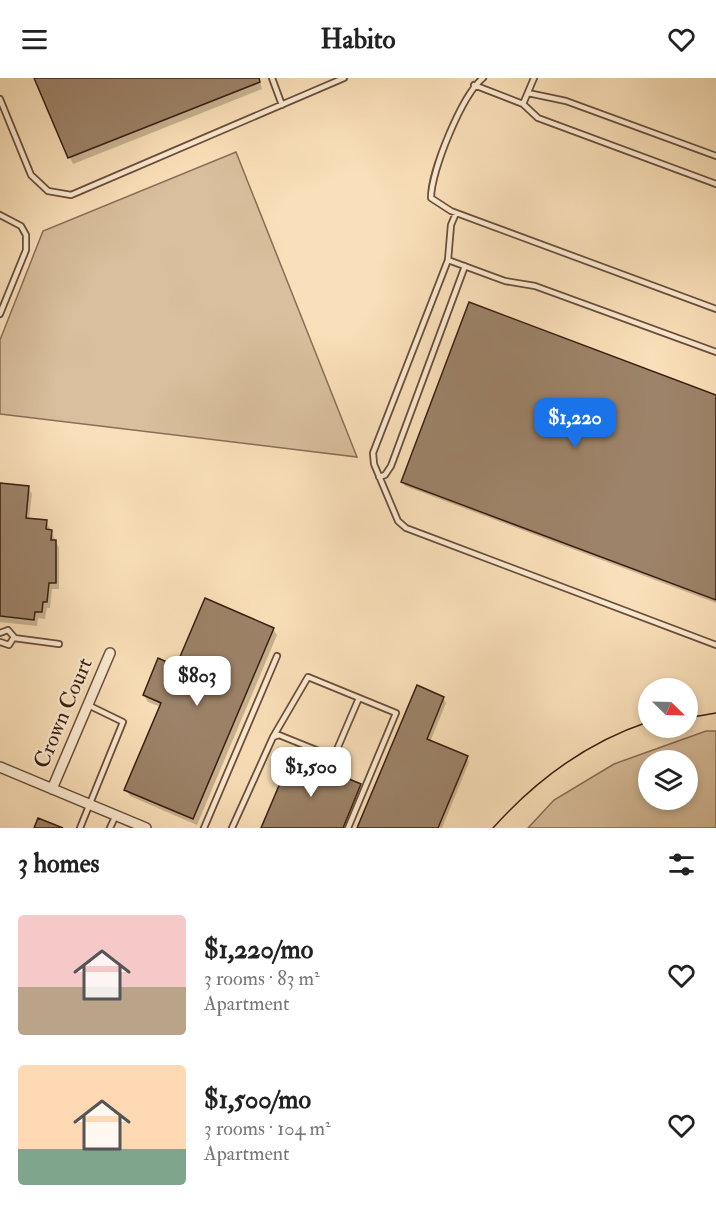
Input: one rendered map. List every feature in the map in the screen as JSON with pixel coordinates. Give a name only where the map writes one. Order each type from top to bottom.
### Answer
[{"type":"street","name":"Crown Court","points":[[52,789],[110,653]]},
{"type":"street","points":[[0,767],[146,828]]},
{"type":"lane","points":[[272,78],[282,105]]},
{"type":"lane","points":[[0,99],[31,175],[48,191],[71,195],[344,78]]},
{"type":"lane","points":[[483,78],[474,85],[460,111],[431,184],[431,198],[439,205],[456,213],[716,309]]},
{"type":"lane","points":[[523,104],[534,78]]},
{"type":"lane","points":[[474,85],[523,104],[538,118],[716,184]]},
{"type":"lane","points":[[528,93],[566,101],[716,156]]},
{"type":"lane","points":[[456,213],[451,225],[448,260],[375,446],[374,464],[398,521],[406,528],[716,645]]},
{"type":"lane","points":[[0,215],[21,226],[27,244],[0,314]]},
{"type":"lane","points":[[448,260],[505,281],[535,286],[716,352]]},
{"type":"lane","points":[[379,477],[389,471],[465,266]]},
{"type":"lane","points":[[0,633],[8,630],[14,638],[59,644]]},
{"type":"lane","points":[[0,642],[9,645],[14,638]]},
{"type":"lane","points":[[204,828],[278,656]]},
{"type":"lane","points":[[232,828],[273,737],[308,677],[396,713],[348,828]]},
{"type":"lane","points":[[273,737],[279,735],[331,756],[334,754],[358,698]]},
{"type":"lane","points":[[80,828],[123,722],[88,705]]},
{"type":"lane","points":[[110,828],[116,815]]},
{"type":"shaded area","points":[[236,152],[357,457],[0,414],[0,340],[43,231]]},
{"type":"shaded area","points":[[706,731],[716,731],[716,828],[528,828],[554,800],[614,764],[638,755],[638,810],[698,810],[698,750],[653,750],[686,738],[698,738],[698,734]]},
{"type":"building","points":[[34,78],[259,78],[260,82],[68,158]]},
{"type":"building","points":[[469,302],[716,395],[716,600],[401,482]]},
{"type":"building","points":[[0,483],[29,486],[26,518],[47,520],[46,529],[52,530],[51,540],[56,540],[56,583],[49,583],[47,602],[43,602],[42,612],[35,612],[34,620],[0,616]]},
{"type":"building","points":[[205,598],[274,628],[193,819],[124,790],[161,703],[143,695],[158,658],[176,666]]},
{"type":"building","points":[[417,685],[444,697],[427,739],[468,756],[438,828],[357,828]]},
{"type":"building","points":[[292,755],[361,784],[343,828],[261,828]]},
{"type":"building","points":[[38,818],[63,828],[34,828]]},
{"type":"tram line","points":[[698,716],[716,713]]},
{"type":"tram line","points":[[493,828],[526,794],[564,765],[604,740],[638,726]]}]
